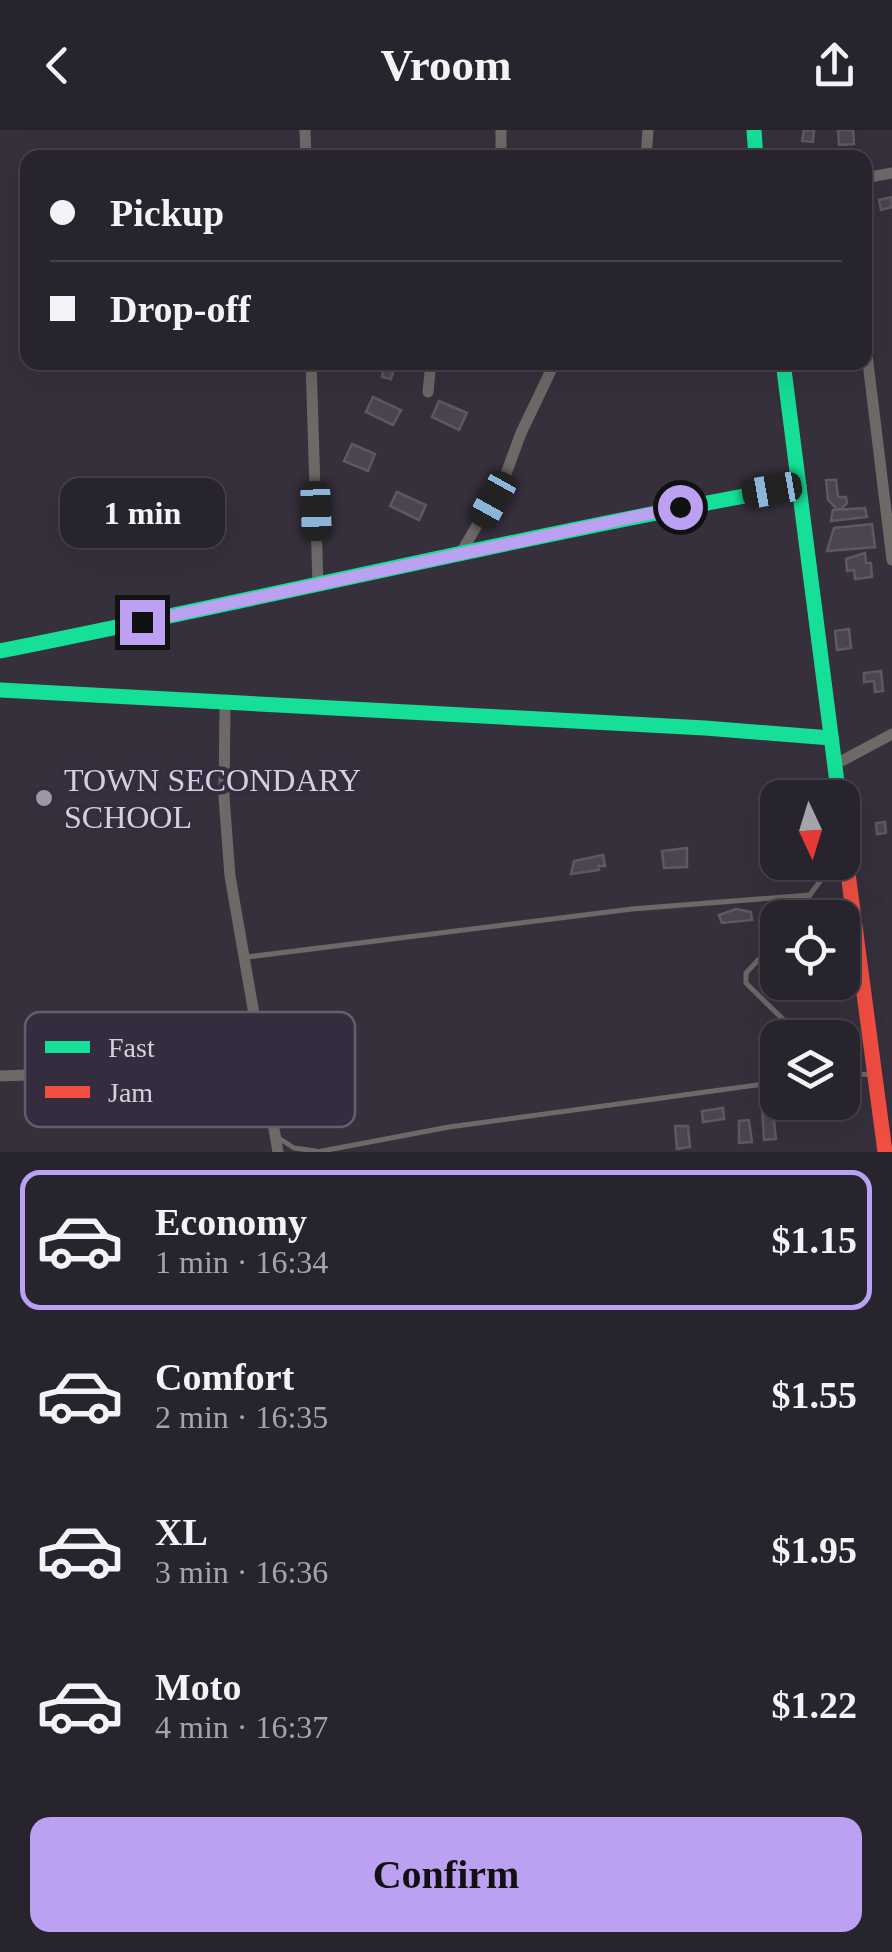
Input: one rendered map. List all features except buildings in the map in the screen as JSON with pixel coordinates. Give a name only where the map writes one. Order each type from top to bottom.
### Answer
[{"type":"street","points":[[311,370],[318,585]]},
{"type":"street","points":[[428,392],[430,370]]},
{"type":"street","points":[[459,556],[504,480],[551,370]]},
{"type":"street","points":[[784,370],[836,780]]},
{"type":"street","points":[[869,370],[892,560]]},
{"type":"street","points":[[0,651],[647,514],[799,486]]},
{"type":"street","points":[[0,690],[832,738]]},
{"type":"street","points":[[225,704],[226,829],[254,1012]]},
{"type":"street","points":[[834,765],[892,734]]},
{"type":"street","points":[[848,880],[886,1152]]},
{"type":"street","points":[[0,1076],[25,1075]]},
{"type":"street","points":[[274,1127],[278,1152]]},
{"type":"lane","points":[[806,900],[821,880]]},
{"type":"lane","points":[[243,958],[632,908],[810,895]]},
{"type":"lane","points":[[760,958],[748,970],[746,982],[760,996]]},
{"type":"lane","points":[[764,1000],[784,1020]]},
{"type":"lane","points":[[860,1074],[876,1075]]},
{"type":"lane","points":[[276,1136],[294,1148],[318,1152],[449,1127],[760,1084]]},
{"type":"traffic: fast","points":[[754,130],[755,150]]},
{"type":"traffic: fast","points":[[784,370],[837,780]]},
{"type":"traffic: fast","points":[[0,651],[799,486]]},
{"type":"traffic: fast","points":[[0,690],[831,738]]},
{"type":"traffic: jam","points":[[849,880],[885,1152]]},
{"type":"place","name":"TOWN SECONDARY SCHOOL","points":[[44,798]]},
{"type":"route","points":[[142,622],[680,507]]}]
